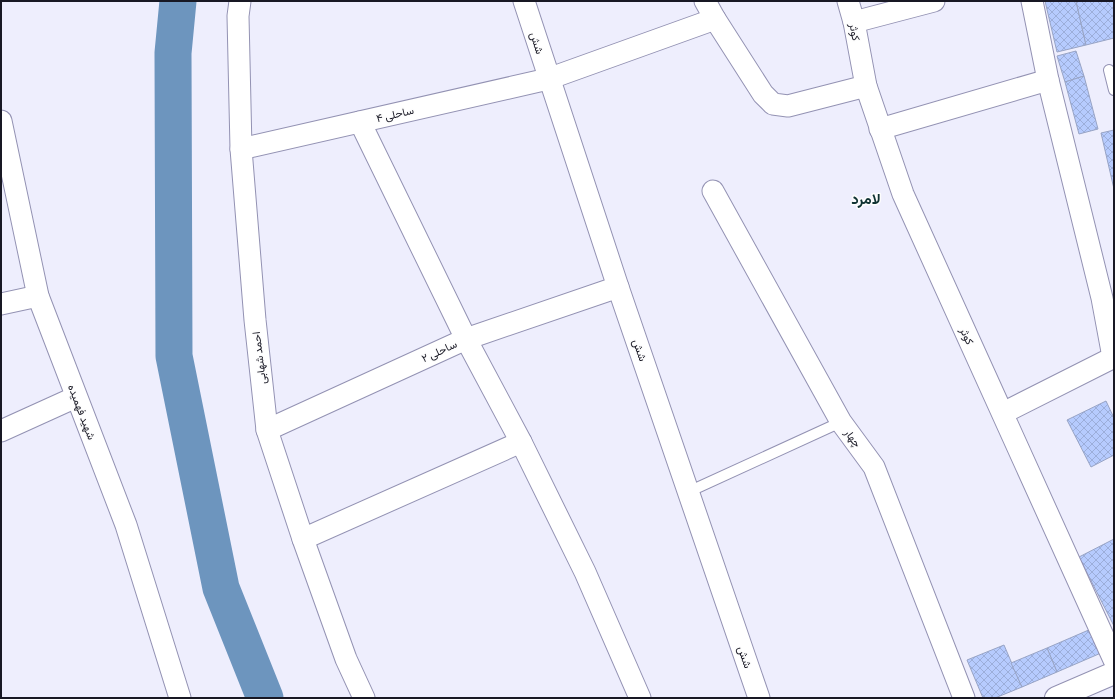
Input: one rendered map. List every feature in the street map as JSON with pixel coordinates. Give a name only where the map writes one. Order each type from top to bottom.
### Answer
[{"type":"main road","points":[[1056,698],[1114,673]]},
{"type":"street","name":"احمد شهابی","points":[[240,1],[238,16],[241,149],[255,320],[267,430],[303,539],[346,659],[364,698]]},
{"type":"street","name":"شش","points":[[524,1],[548,79],[618,287],[760,698]]},
{"type":"street","points":[[705,1],[763,94],[773,104],[788,106],[866,86]]},
{"type":"street","name":"کوثر","points":[[848,1],[854,22],[866,86],[903,194],[1114,660]]},
{"type":"street","points":[[854,22],[934,1]]},
{"type":"street","points":[[1003,413],[1114,357],[1102,298],[1048,80],[1032,1]]},
{"type":"street","name":"ساحلی ۴","points":[[241,149],[548,79],[715,19]]},
{"type":"street","points":[[880,129],[1048,80]]},
{"type":"street","name":"شهید فهمیده","points":[[1,121],[38,296],[126,525],[180,698]]},
{"type":"street","points":[[360,122],[466,339],[521,442],[585,572],[640,698]]},
{"type":"street","name":"چهار","points":[[713,191],[841,422],[874,467],[964,698]]},
{"type":"street","name":"ساحلی ۲","points":[[267,430],[466,339],[618,287]]},
{"type":"street","points":[[1,304],[38,296]]},
{"type":"street","points":[[1,431],[76,397]]},
{"type":"street","points":[[303,539],[521,442]]},
{"type":"lane","points":[[1109,70],[1114,90]]},
{"type":"lane","points":[[688,492],[841,422]]},
{"type":"building","points":[[1045,1],[1076,1],[1086,45],[1057,52]]},
{"type":"building","points":[[1076,1],[1114,1],[1114,38],[1086,45]]},
{"type":"building","points":[[1076,51],[1084,76],[1065,82],[1057,56]]},
{"type":"building","points":[[1084,76],[1098,129],[1079,134],[1065,82]]},
{"type":"building","points":[[1114,130],[1114,189],[1101,133]]},
{"type":"building","points":[[1106,401],[1114,418],[1114,455],[1091,467],[1067,420]]},
{"type":"building","points":[[1114,539],[1114,626],[1079,557]]},
{"type":"building","points":[[1091,629],[1101,653],[1057,672],[1047,648]]},
{"type":"building","points":[[1004,645],[1022,687],[995,698],[983,698],[967,660]]},
{"type":"building","points":[[1047,648],[1057,672],[1022,687],[1011,663]]},
{"type":"waterway","points":[[178,1],[173,53],[174,356],[221,588],[265,698]]},
{"type":"district","name":"لامرد","points":[[866,199]]}]
